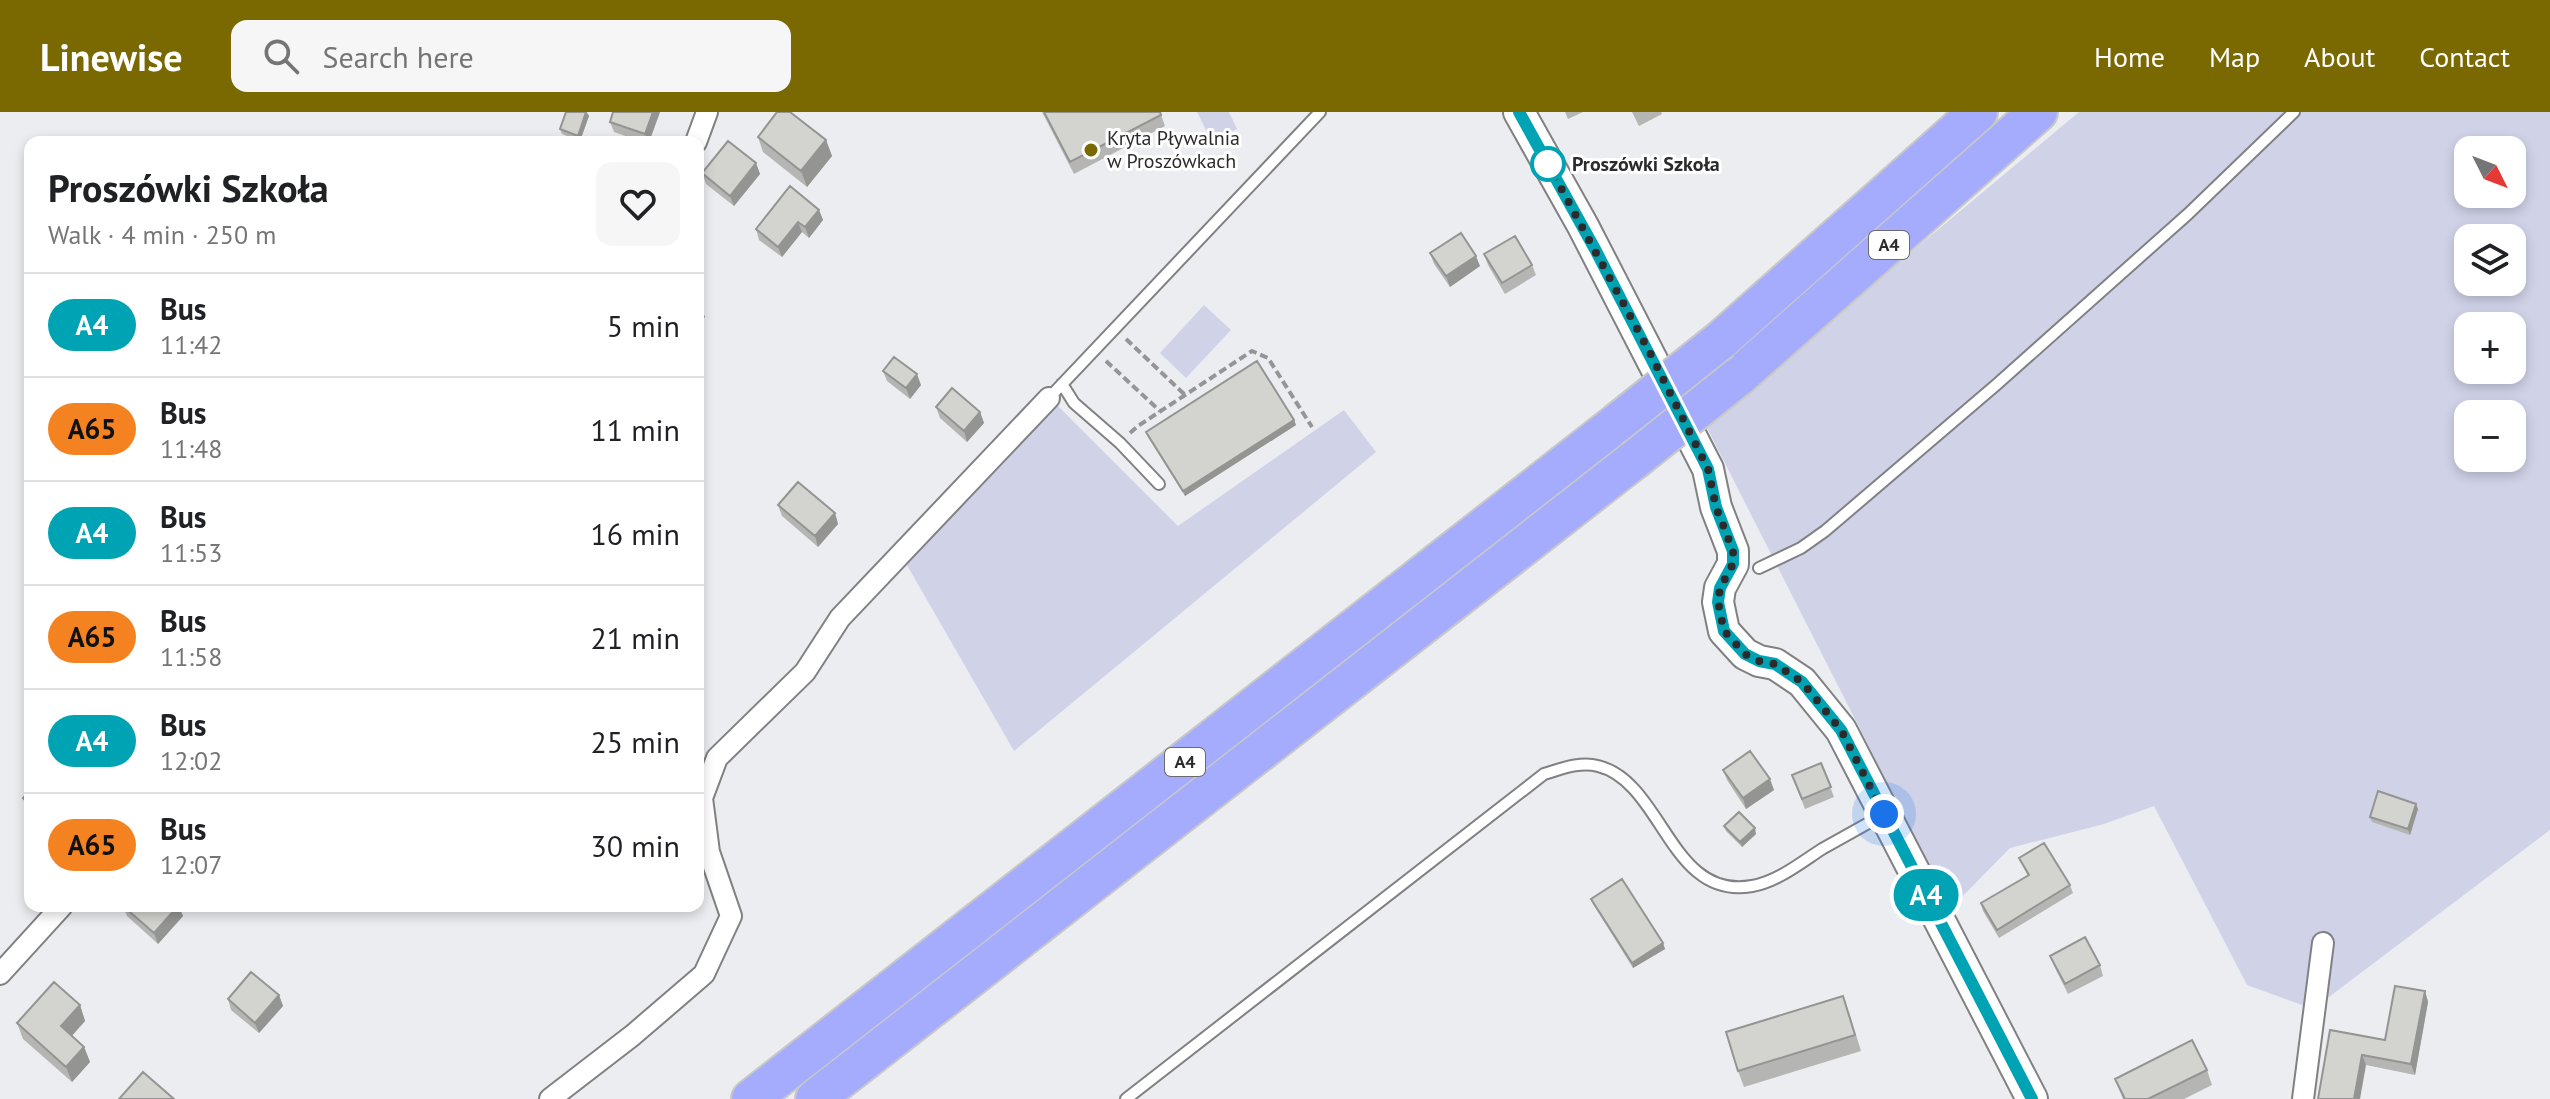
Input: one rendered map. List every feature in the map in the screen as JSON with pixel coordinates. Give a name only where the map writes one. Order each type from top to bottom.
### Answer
[{"type":"highway","name":"A4","points":[[751,1099],[1721,340],[1978,112]]},
{"type":"highway","name":"A4","points":[[815,1099],[1738,377],[2038,112]]},
{"type":"main road","points":[[1519,112],[1620,296],[1708,469],[1716,507],[1733,551],[1733,564],[1720,588],[1718,602],[1724,631],[1745,654],[1775,664],[1802,682],[1841,730],[2032,1099]]},
{"type":"street","points":[[698,136],[707,112]]},
{"type":"street","points":[[704,793],[717,758],[805,672],[840,618],[1055,391]]},
{"type":"street","points":[[550,1099],[633,1035],[704,974],[731,916],[709,852],[704,813]]},
{"type":"street","points":[[0,974],[57,912]]},
{"type":"street","points":[[2303,1099],[2323,943]]},
{"type":"lane","points":[[1159,484],[1120,443],[1074,403],[1055,391],[1320,112]]},
{"type":"lane","points":[[1759,568],[1801,548],[1825,531],[1996,385],[2188,214],[2294,112]]},
{"type":"lane","points":[[1126,1099],[1544,774],[1575,765],[1595,765],[1615,772],[1632,788],[1682,857],[1718,886],[1753,886],[1783,873],[1884,814]]},
{"type":"path","points":[[1115,328],[1185,395]]},
{"type":"path","points":[[1094,350],[1160,411]]},
{"type":"path","points":[[1120,443],[1138,426],[1252,351],[1268,358],[1312,427]]},
{"type":"shaded area","points":[[1197,112],[1229,112],[1237,129],[1212,142]]},
{"type":"shaded area","points":[[2079,112],[2550,112],[2550,830],[2313,1009],[2247,985],[2154,806],[2104,824],[2010,848],[1951,908],[1705,424]]},
{"type":"shaded area","points":[[1204,305],[1231,330],[1186,378],[1160,353]]},
{"type":"shaded area","points":[[1052,400],[1178,526],[1344,410],[1376,452],[1014,751],[904,560]]},
{"type":"building","points":[[566,112],[586,112],[578,136],[560,129]]},
{"type":"building","points":[[613,112],[653,112],[645,134],[610,122]]},
{"type":"building","points":[[777,112],[790,112],[826,140],[801,171],[758,137]]},
{"type":"building","name":"Kryta Pływalnia w Proszówkach","points":[[1044,112],[1160,112],[1161,115],[1070,162]]},
{"type":"building","points":[[728,141],[756,163],[730,196],[704,175]]},
{"type":"building","points":[[790,186],[819,210],[805,227],[798,222],[778,247],[756,229]]},
{"type":"building","points":[[1461,233],[1476,256],[1446,276],[1430,253]]},
{"type":"building","points":[[1515,236],[1532,265],[1502,283],[1484,254]]},
{"type":"building","points":[[894,357],[917,374],[906,388],[883,371]]},
{"type":"building","points":[[1257,361],[1294,420],[1183,491],[1146,432]]},
{"type":"building","points":[[952,388],[980,412],[964,431],[936,407]]},
{"type":"building","points":[[798,482],[835,513],[815,536],[778,505]]},
{"type":"building","points":[[1750,751],[1770,779],[1743,798],[1723,770]]},
{"type":"building","points":[[1821,763],[1831,787],[1802,799],[1792,775]]},
{"type":"building","points":[[2378,791],[2416,804],[2408,829],[2370,817]]},
{"type":"building","points":[[1739,812],[1755,828],[1740,842],[1724,826]]},
{"type":"building","points":[[2044,843],[2070,885],[1997,930],[1981,903],[2029,875],[2019,858]]},
{"type":"building","points":[[1622,879],[1663,943],[1632,963],[1591,899]]},
{"type":"building","points":[[130,912],[173,912],[154,933]]},
{"type":"building","points":[[2085,937],[2100,965],[2065,984],[2050,956]]},
{"type":"building","points":[[251,972],[279,995],[255,1023],[228,999]]},
{"type":"building","points":[[54,982],[80,1005],[61,1026],[84,1047],[66,1067],[17,1023]]},
{"type":"building","points":[[2395,986],[2425,991],[2411,1064],[2362,1055],[2354,1099],[2318,1099],[2330,1030],[2385,1040]]},
{"type":"building","points":[[1843,996],[1855,1035],[1738,1071],[1726,1032]]},
{"type":"building","points":[[2192,1040],[2207,1070],[2148,1099],[2125,1099],[2115,1079]]},
{"type":"building","points":[[143,1072],[174,1099],[119,1099]]},
{"type":"bus line","name":"A4","points":[[1519,112],[1649,351],[1708,469],[1716,507],[1733,551],[1733,564],[1725,575],[1718,602],[1724,631],[1745,654],[1775,664],[1802,682],[1841,730],[2032,1099]]},
{"type":"place","name":"Kryta Pływalnia w Proszówkach","points":[[1091,150]]},
{"type":"place","name":"Proszówki Szkoła","points":[[1548,164]]},
{"type":"route","points":[[1548,164],[1649,351],[1708,469],[1716,507],[1733,551],[1733,564],[1725,575],[1718,602],[1724,631],[1745,654],[1775,664],[1802,682],[1841,730],[1884,814]]}]
